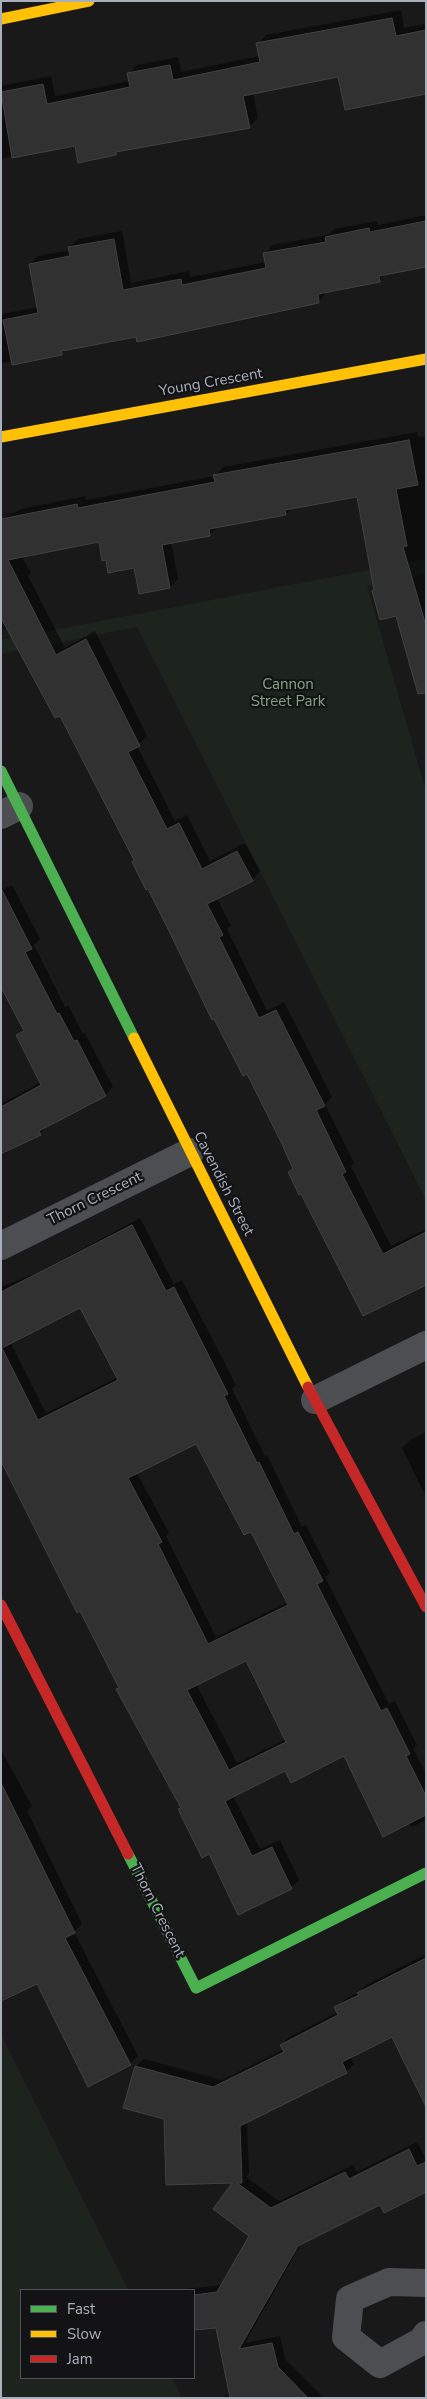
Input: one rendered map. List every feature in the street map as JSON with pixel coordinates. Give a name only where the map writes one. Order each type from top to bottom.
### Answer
[{"type":"street","points":[[1,19],[89,1]]},
{"type":"street","name":"Young Crescent","points":[[1,437],[426,359]]},
{"type":"street","name":"Cavendish Street","points":[[1,771],[10,811],[190,1152],[315,1400],[426,1607]]},
{"type":"street","name":"Thorn Crescent","points":[[1,1246],[190,1152]]},
{"type":"street","points":[[315,1400],[426,1345]]},
{"type":"street","name":"Thorn Crescent","points":[[1,1605],[196,1988],[426,1873]]},
{"type":"street","points":[[426,2283],[389,2282],[350,2298],[346,2337],[380,2364],[422,2341],[426,2335]]},
{"type":"green space","name":"Cannon Street Park","points":[[426,559],[426,574],[367,586],[426,791],[426,1200],[137,627],[1,654],[1,640]]},
{"type":"green space","points":[[1,2034],[128,2289],[20,2289],[20,2379],[172,2379],[182,2398],[1,2398]]},
{"type":"building","points":[[392,18],[396,36],[426,30],[426,94],[345,110],[338,77],[243,96],[250,128],[116,152],[116,155],[78,163],[75,146],[12,158],[1,92],[43,84],[47,104],[130,87],[127,73],[170,65],[173,80],[260,62],[256,43]]},
{"type":"building","points":[[426,221],[426,267],[379,276],[380,282],[318,294],[319,303],[137,342],[136,337],[62,351],[62,355],[12,365],[3,320],[38,313],[29,264],[70,256],[68,247],[114,239],[123,290],[181,279],[182,285],[266,268],[263,253],[326,242],[325,237],[369,228],[370,232]]},
{"type":"building","points":[[409,440],[418,485],[396,489],[407,546],[403,547],[426,626],[426,693],[418,694],[396,616],[380,620],[372,591],[374,590],[357,497],[285,510],[286,515],[209,529],[210,536],[162,545],[170,588],[139,594],[134,568],[108,573],[106,560],[102,561],[99,542],[8,560],[56,655],[86,639],[140,746],[128,752],[167,829],[179,823],[202,869],[237,851],[253,881],[207,904],[223,935],[219,937],[259,1018],[276,1010],[325,1106],[316,1110],[346,1172],[342,1174],[383,1254],[426,1232],[426,1285],[363,1316],[301,1194],[299,1195],[288,1172],[293,1169],[247,1074],[243,1076],[214,1019],[212,1020],[148,889],[146,890],[132,862],[134,860],[60,716],[55,718],[1,618],[1,519],[77,504],[78,508],[215,482],[213,475]]},
{"type":"building","points":[[1,888],[32,949],[25,952],[57,1014],[59,1013],[74,1041],[77,1040],[106,1096],[39,1131],[41,1135],[1,1154],[1,1107],[41,1085],[16,1035],[24,1031],[1,987]]},
{"type":"building","points":[[132,1225],[166,1291],[174,1287],[228,1394],[224,1396],[257,1463],[259,1462],[294,1534],[298,1532],[323,1581],[317,1584],[381,1711],[387,1708],[410,1754],[406,1756],[426,1796],[426,1815],[383,1837],[344,1756],[291,1783],[285,1771],[225,1801],[252,1856],[272,1847],[292,1889],[238,1915],[209,1854],[202,1858],[178,1809],[181,1808],[116,1689],[119,1688],[80,1611],[77,1613],[1,1461],[1,1292]],"holes":[[[80,1308],[118,1380],[38,1420],[2,1348]],[[196,1444],[244,1535],[251,1532],[288,1605],[208,1644],[158,1544],[162,1542],[128,1478]],[[246,1661],[286,1742],[229,1770],[187,1690]]]},
{"type":"building","points":[[1,1783],[75,1933],[65,1938],[131,2065],[88,2087],[37,1984],[1,2001]]},
{"type":"building","points":[[426,1958],[426,2107],[392,2037],[342,2062],[347,2073],[240,2126],[242,2183],[237,2183],[271,2208],[345,2172],[349,2179],[409,2149],[417,2166],[426,2162],[426,2192],[384,2213],[380,2205],[298,2246],[239,2349],[272,2343],[278,2367],[308,2398],[230,2398],[216,2328],[195,2330],[195,2295],[217,2292],[249,2236],[213,2209],[232,2183],[166,2185],[164,2119],[123,2108],[135,2066],[213,2087],[284,2052],[280,2045],[338,2015],[334,2007],[359,1995],[357,1993]]},
{"type":"traffic: fast","points":[[1,771],[134,1038]]},
{"type":"traffic: fast","points":[[128,1854],[196,1988],[426,1873]]},
{"type":"traffic: slow","points":[[1,19],[89,1]]},
{"type":"traffic: slow","points":[[1,437],[426,359]]},
{"type":"traffic: slow","points":[[134,1038],[308,1387]]},
{"type":"traffic: jam","points":[[308,1387],[426,1607]]},
{"type":"traffic: jam","points":[[1,1605],[128,1854]]}]
